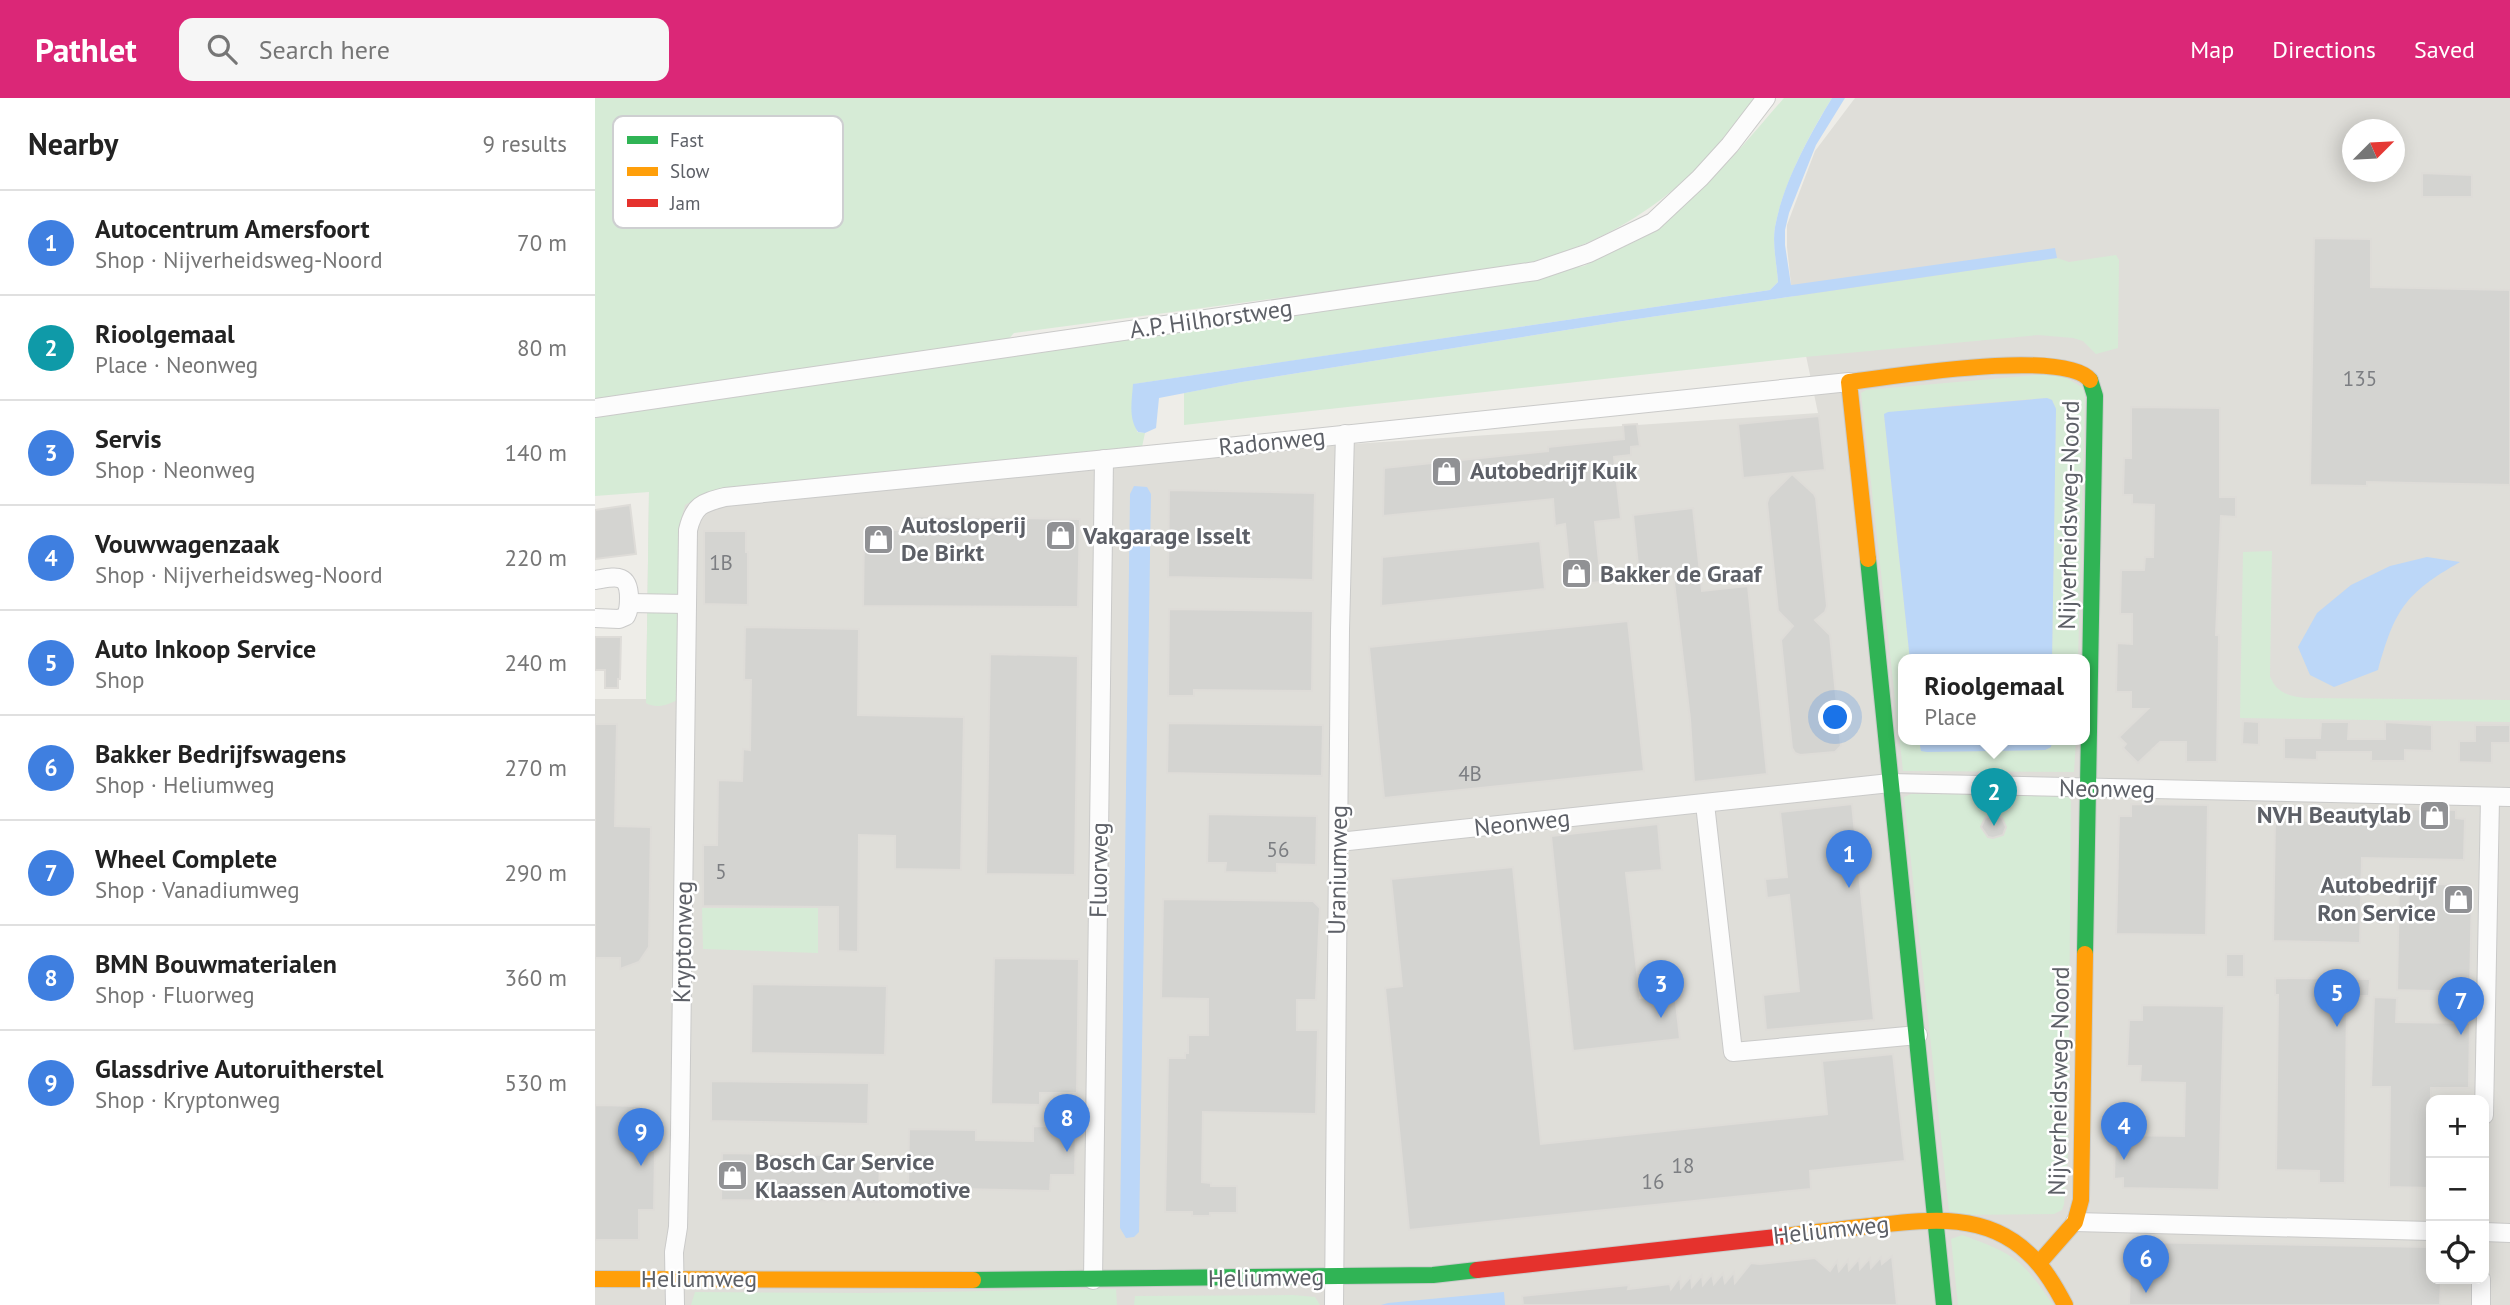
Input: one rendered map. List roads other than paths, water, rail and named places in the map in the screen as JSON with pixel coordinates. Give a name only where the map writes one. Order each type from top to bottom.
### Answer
[{"type":"street","name":"A.P. Hilhorstweg","points":[[595,408],[1536,271],[1589,253],[1653,222],[1700,178],[1730,145],[1766,98]]},
{"type":"street","name":"Nijverheidsweg-Noord","points":[[1849,382],[1997,366],[2070,368],[2085,373],[2095,396],[2090,676]]},
{"type":"street","name":"Radonweg","points":[[697,507],[725,496],[1849,382]]},
{"type":"street","points":[[1849,382],[1944,1305]]},
{"type":"street","name":"Uraniumweg","points":[[1334,1305],[1345,434]]},
{"type":"street","name":"Fluorweg","points":[[1094,1280],[1104,459]]},
{"type":"street","name":"Kryptonweg","points":[[675,1305],[674,1252],[678,1227],[680,1134],[688,530],[697,507]]},
{"type":"street","points":[[595,580],[617,577],[625,580],[629,587],[626,616],[619,619],[595,618]]},
{"type":"street","points":[[629,603],[687,604]]},
{"type":"street","name":"Nijverheidsweg-Noord","points":[[2039,1263],[2075,1222],[2081,1200],[2089,745]]},
{"type":"street","name":"Neonweg","points":[[1339,842],[1890,783],[2510,797]]},
{"type":"street","points":[[2484,1095],[2490,798]]},
{"type":"street","points":[[1705,804],[1733,1052],[1918,1035]]},
{"type":"street","points":[[1934,1219],[1961,1221],[1985,1227],[2021,1245],[2053,1282],[2065,1305]]},
{"type":"street","name":"Heliumweg","points":[[595,1279],[1094,1280],[1433,1275],[1934,1219]]},
{"type":"street","points":[[2075,1222],[2426,1231]]},
{"type":"street","points":[[2489,1232],[2510,1233]]},
{"type":"street","points":[[2480,1305],[2481,1284]]},
{"type":"water","points":[[1832,98],[1845,98],[1816,145],[1785,230],[1791,285],[2055,248],[2057,258],[1623,321],[1242,382],[1159,398],[1156,428],[1145,433],[1138,432],[1135,427],[1131,409],[1133,384],[1770,290],[1778,282],[1774,234],[1784,194],[1806,144]]},
{"type":"water","points":[[2047,398],[2052,400],[2056,409],[2052,654],[1909,654],[1884,414]]},
{"type":"water","points":[[1134,486],[1147,487],[1151,494],[1139,1232],[1134,1237],[1126,1238],[1120,1228],[1130,494]]},
{"type":"water","points":[[2427,557],[2460,562],[2426,584],[2404,606],[2390,632],[2378,670],[2334,687],[2310,675],[2298,647],[2317,613],[2351,585],[2390,566]]},
{"type":"water","points":[[1920,745],[2051,745],[2045,750],[1921,751]]},
{"type":"water","points":[[1504,1292],[1505,1305],[1381,1305],[1388,1303]]},
{"type":"place","name":"Autobedrijf Kuik","points":[[1447,471]]},
{"type":"place","name":"Vakgarage Isselt","points":[[1060,536]]},
{"type":"place","name":"Autosloperij De Birkt","points":[[878,539]]},
{"type":"place","name":"Bakker de Graaf","points":[[1577,574]]},
{"type":"place","name":"NVH Beautylab","points":[[2434,815]]},
{"type":"place","name":"Rioolgemaal","points":[[1994,826]]},
{"type":"place","name":"Autocentrum Amersfoort","points":[[1849,888]]},
{"type":"place","name":"Autobedrijf Ron Service","points":[[2459,899]]},
{"type":"place","name":"Servis","points":[[1661,1018]]},
{"type":"place","name":"Auto Inkoop Service","points":[[2337,1027]]},
{"type":"place","name":"Wheel Complete","points":[[2461,1035]]},
{"type":"place","name":"BMN Bouwmaterialen","points":[[1067,1152]]},
{"type":"place","name":"Vouwwagenzaak","points":[[2124,1160]]},
{"type":"place","name":"Glassdrive Autoruitherstel","points":[[641,1166]]},
{"type":"place","name":"Bosch Car Service Klaassen Automotive","points":[[732,1176]]},
{"type":"place","name":"Bakker Bedrijfswagens","points":[[2146,1293]]}]
